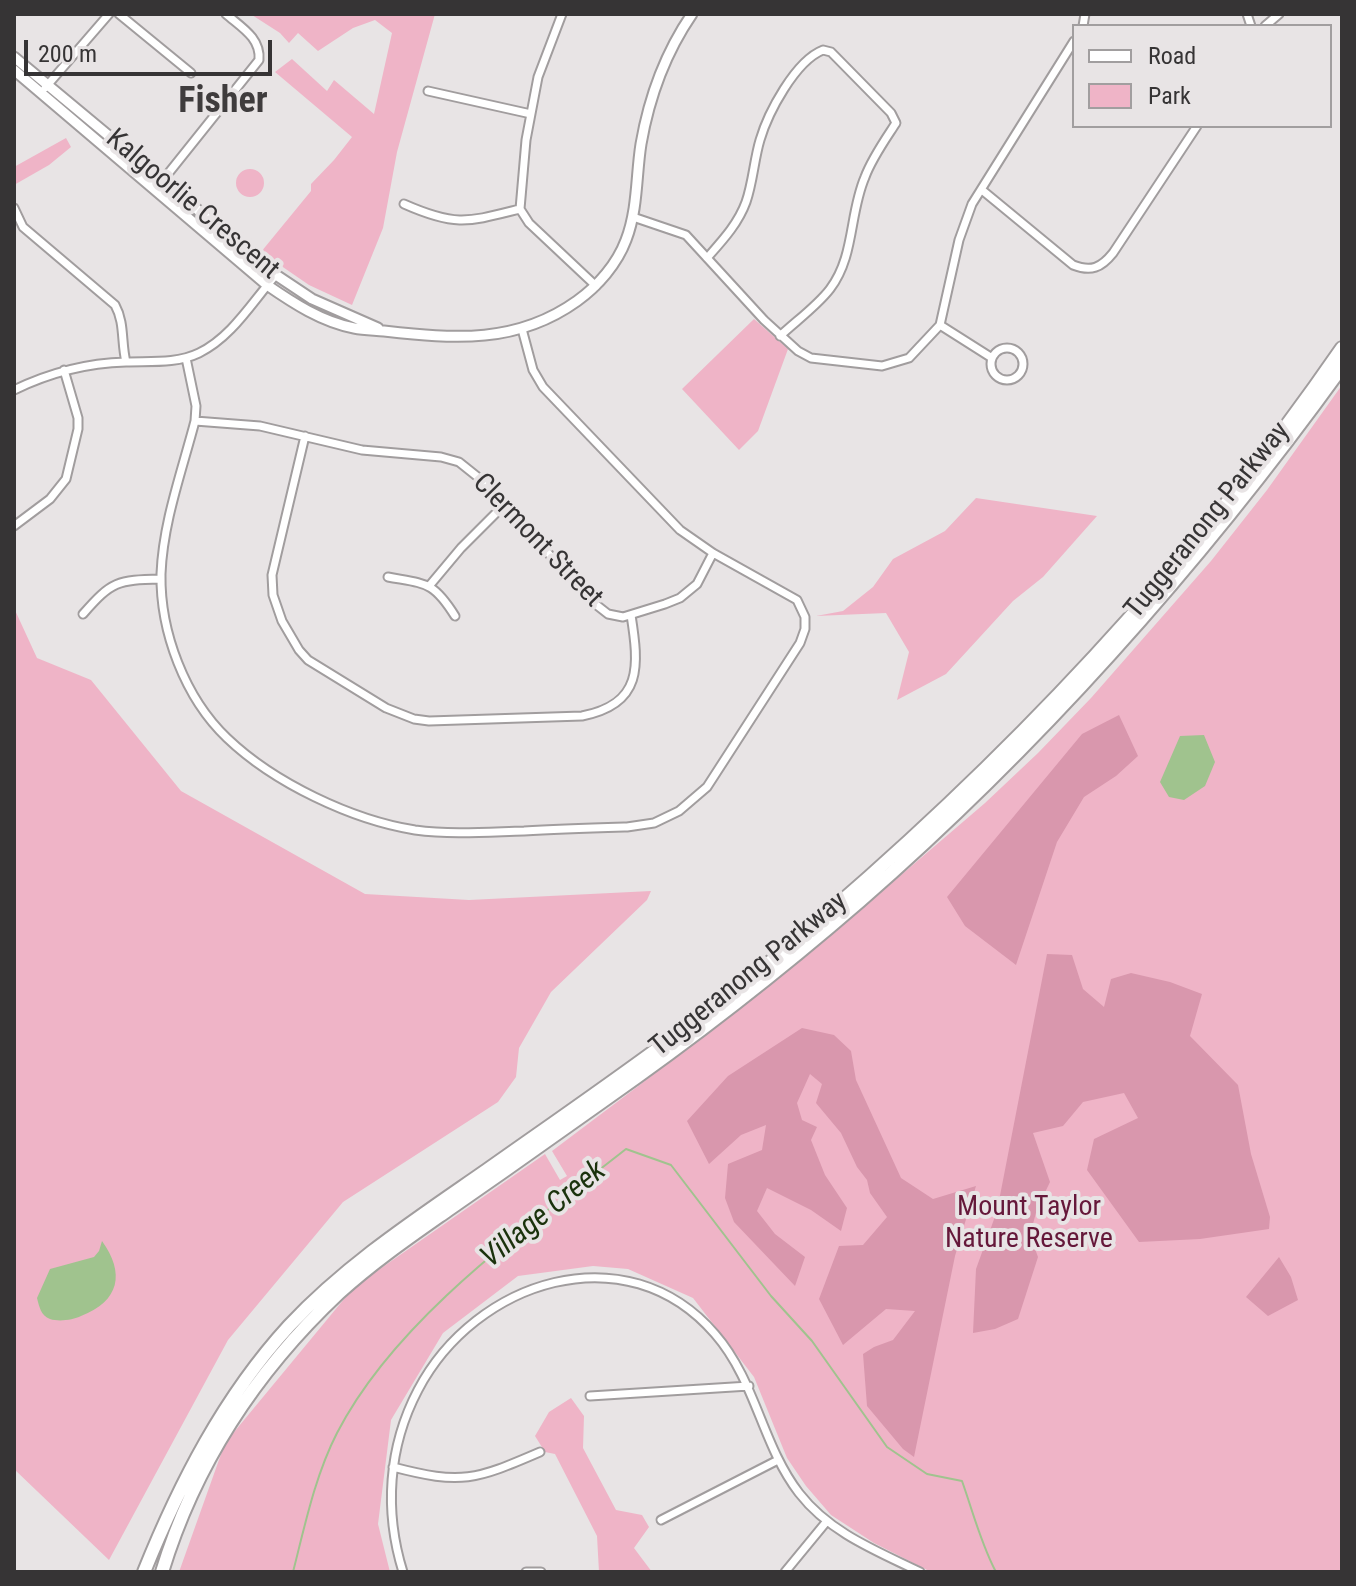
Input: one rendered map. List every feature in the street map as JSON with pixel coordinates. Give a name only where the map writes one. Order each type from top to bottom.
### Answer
[{"type":"highway","name":"Tuggeranong Parkway","points":[[144,1572],[174,1500],[207,1439],[248,1377],[291,1324],[329,1287],[372,1252],[728,996],[910,842],[1034,722],[1150,595],[1268,450],[1342,348]]},
{"type":"highway","name":"Tuggeranong Parkway","points":[[162,1572],[191,1495],[218,1443],[252,1390],[297,1335],[373,1265],[643,1073],[753,990],[925,842],[1042,728],[1132,632],[1235,509],[1342,367]]},
{"type":"street","points":[[44,89],[109,14]]},
{"type":"street","points":[[119,14],[191,73]]},
{"type":"street","points":[[155,190],[259,60],[259,46],[255,39],[226,14]]},
{"type":"street","points":[[562,14],[538,77],[522,171],[520,209],[529,223],[596,286]]},
{"type":"street","name":"Kalgoorlie Crescent","points":[[14,57],[44,89],[155,190],[267,285],[322,317],[354,328],[461,338],[522,329],[556,316],[596,286],[616,260],[633,217],[641,144],[650,105],[668,56],[692,14]]},
{"type":"street","points":[[633,217],[686,235],[780,336],[811,358],[882,366],[909,358],[940,325],[959,240],[972,204],[1072,44]]},
{"type":"street","points":[[707,258],[728,233],[746,202],[760,138],[778,99],[812,56],[823,50],[831,52],[891,113],[896,123],[864,177],[849,250],[841,271],[830,290],[780,336]]},
{"type":"street","name":"Kalgoorlie Crescent","points":[[14,70],[44,89],[163,181],[276,275],[312,299],[385,331]]},
{"type":"street","points":[[428,91],[531,114]]},
{"type":"street","points":[[982,190],[1073,265],[1096,269],[1113,253],[1196,128]]},
{"type":"street","points":[[404,204],[431,216],[468,222],[520,209]]},
{"type":"street","points":[[14,208],[23,227],[115,305],[122,317],[126,362]]},
{"type":"street","points":[[15,387],[64,370],[186,358],[216,342],[240,319],[276,275]]},
{"type":"street","points":[[940,325],[992,358]]},
{"type":"street","points":[[186,358],[196,406],[195,421],[165,532],[161,579],[174,655],[194,695],[228,739],[268,769],[329,804],[383,824],[461,834],[627,827],[654,823],[679,811],[707,787],[800,643],[805,617],[797,600],[713,553],[669,520],[543,387],[533,370],[522,329]]},
{"type":"street","points":[[1001,349],[1015,349],[1023,360],[1022,371],[1013,379],[1000,378],[992,370],[992,358],[1001,349]]},
{"type":"street","points":[[14,526],[50,499],[66,479],[78,418],[64,370]]},
{"type":"street","name":"Clermont Street","points":[[195,421],[260,426],[362,450],[441,457],[459,462],[479,478],[594,603],[616,617],[665,604],[688,592],[697,584],[713,553]]},
{"type":"street","points":[[305,436],[272,575],[276,607],[289,635],[308,660],[386,708],[429,721],[582,716],[612,707],[624,697],[635,676],[637,651],[631,615]]},
{"type":"street","points":[[430,585],[504,505]]},
{"type":"street","points":[[388,577],[430,585],[442,596],[455,616]]},
{"type":"street","points":[[83,614],[109,587],[131,580],[161,579]]},
{"type":"street","points":[[403,1572],[392,1520],[393,1467],[402,1427],[424,1377],[456,1336],[486,1312],[509,1298],[559,1281],[585,1278],[624,1280],[666,1294],[696,1314],[713,1332],[749,1386],[778,1460],[800,1494],[827,1521],[854,1540],[920,1572]]},
{"type":"street","points":[[590,1396],[749,1386]]},
{"type":"street","points":[[393,1467],[434,1478],[471,1478],[540,1452]]},
{"type":"street","points":[[661,1520],[778,1460]]},
{"type":"street","points":[[785,1572],[827,1521]]},
{"type":"street","points":[[526,1572],[541,1572]]},
{"type":"green space","points":[[435,14],[397,152],[383,228],[352,305],[309,285],[261,252],[311,191],[311,184],[352,137],[275,72],[292,59],[327,91],[334,80],[374,114],[392,33],[375,20],[353,28],[318,51],[298,33],[289,43],[280,33],[252,15]]},
{"type":"green space","points":[[66,138],[71,147],[49,165],[14,185],[14,167]]},
{"type":"green space","points":[[250,169],[260,173],[264,183],[260,193],[250,197],[240,193],[236,183],[240,173]]},
{"type":"green space","points":[[754,319],[788,349],[758,431],[739,450],[682,389]]},
{"type":"green space","name":"Mount Taylor Nature Reserve","points":[[1342,385],[1342,1572],[931,1572],[874,1543],[831,1515],[787,1458],[754,1377],[693,1298],[628,1269],[593,1266],[518,1276],[443,1333],[391,1420],[378,1524],[390,1572],[179,1572],[225,1443],[354,1287],[545,1154],[560,1180],[567,1176],[552,1151],[873,899],[985,803],[1091,698],[1211,561],[1267,490]]},
{"type":"green space","points":[[976,498],[1097,516],[1043,577],[1013,601],[946,674],[897,700],[909,652],[886,613],[816,616],[843,611],[873,587],[893,559],[945,531]]},
{"type":"green space","points":[[14,608],[37,658],[91,680],[181,791],[365,894],[469,900],[651,891],[647,900],[551,992],[519,1048],[516,1077],[498,1102],[343,1202],[228,1340],[109,1560],[14,1469]]},
{"type":"green space","points":[[1119,715],[1138,756],[1116,776],[1084,797],[1057,842],[1016,965],[965,926],[947,897],[1082,734]]},
{"type":"green space","points":[[1047,954],[1072,955],[1083,989],[1104,1007],[1111,979],[1131,973],[1170,982],[1202,994],[1190,1036],[1238,1085],[1251,1154],[1270,1217],[1269,1229],[1200,1239],[1139,1242],[1087,1170],[1094,1139],[1138,1118],[1124,1093],[1083,1102],[1063,1126],[1033,1133],[1050,1182],[1037,1209],[1030,1235],[1038,1257],[1018,1319],[995,1329],[973,1333],[976,1269],[997,1211]]},
{"type":"green space","points":[[802,1028],[834,1035],[851,1051],[856,1080],[901,1178],[933,1199],[976,1186],[955,1256],[914,1457],[903,1449],[867,1406],[863,1354],[893,1340],[915,1311],[886,1309],[843,1345],[819,1299],[839,1246],[863,1245],[887,1217],[870,1193],[867,1180],[857,1167],[841,1133],[816,1103],[822,1084],[810,1074],[797,1103],[802,1120],[817,1127],[811,1140],[825,1175],[847,1208],[841,1231],[811,1210],[767,1188],[757,1211],[775,1234],[805,1257],[795,1286],[734,1222],[725,1198],[728,1164],[762,1150],[766,1125],[741,1135],[709,1164],[687,1121],[728,1076]]},
{"type":"green space","points":[[1279,1257],[1291,1277],[1298,1300],[1268,1316],[1246,1297]]},
{"type":"green space","points":[[571,1398],[584,1416],[583,1448],[616,1510],[642,1515],[649,1527],[634,1548],[652,1572],[599,1572],[597,1536],[555,1454],[545,1452],[535,1436],[549,1412]]},
{"type":"shaded area","points":[[1204,735],[1215,762],[1205,786],[1184,800],[1169,797],[1160,782],[1180,736]]},
{"type":"shaded area","points":[[102,1241],[116,1275],[111,1294],[94,1310],[78,1317],[54,1320],[44,1316],[37,1298],[50,1269],[94,1257]]},
{"type":"waterway","name":"Village Creek","points":[[293,1572],[311,1501],[329,1449],[362,1391],[393,1351],[466,1277],[626,1149],[671,1165],[771,1296],[812,1341],[887,1447],[927,1474],[962,1481],[996,1572]]},
{"type":"district","name":"Fisher","points":[[223,103]]}]
